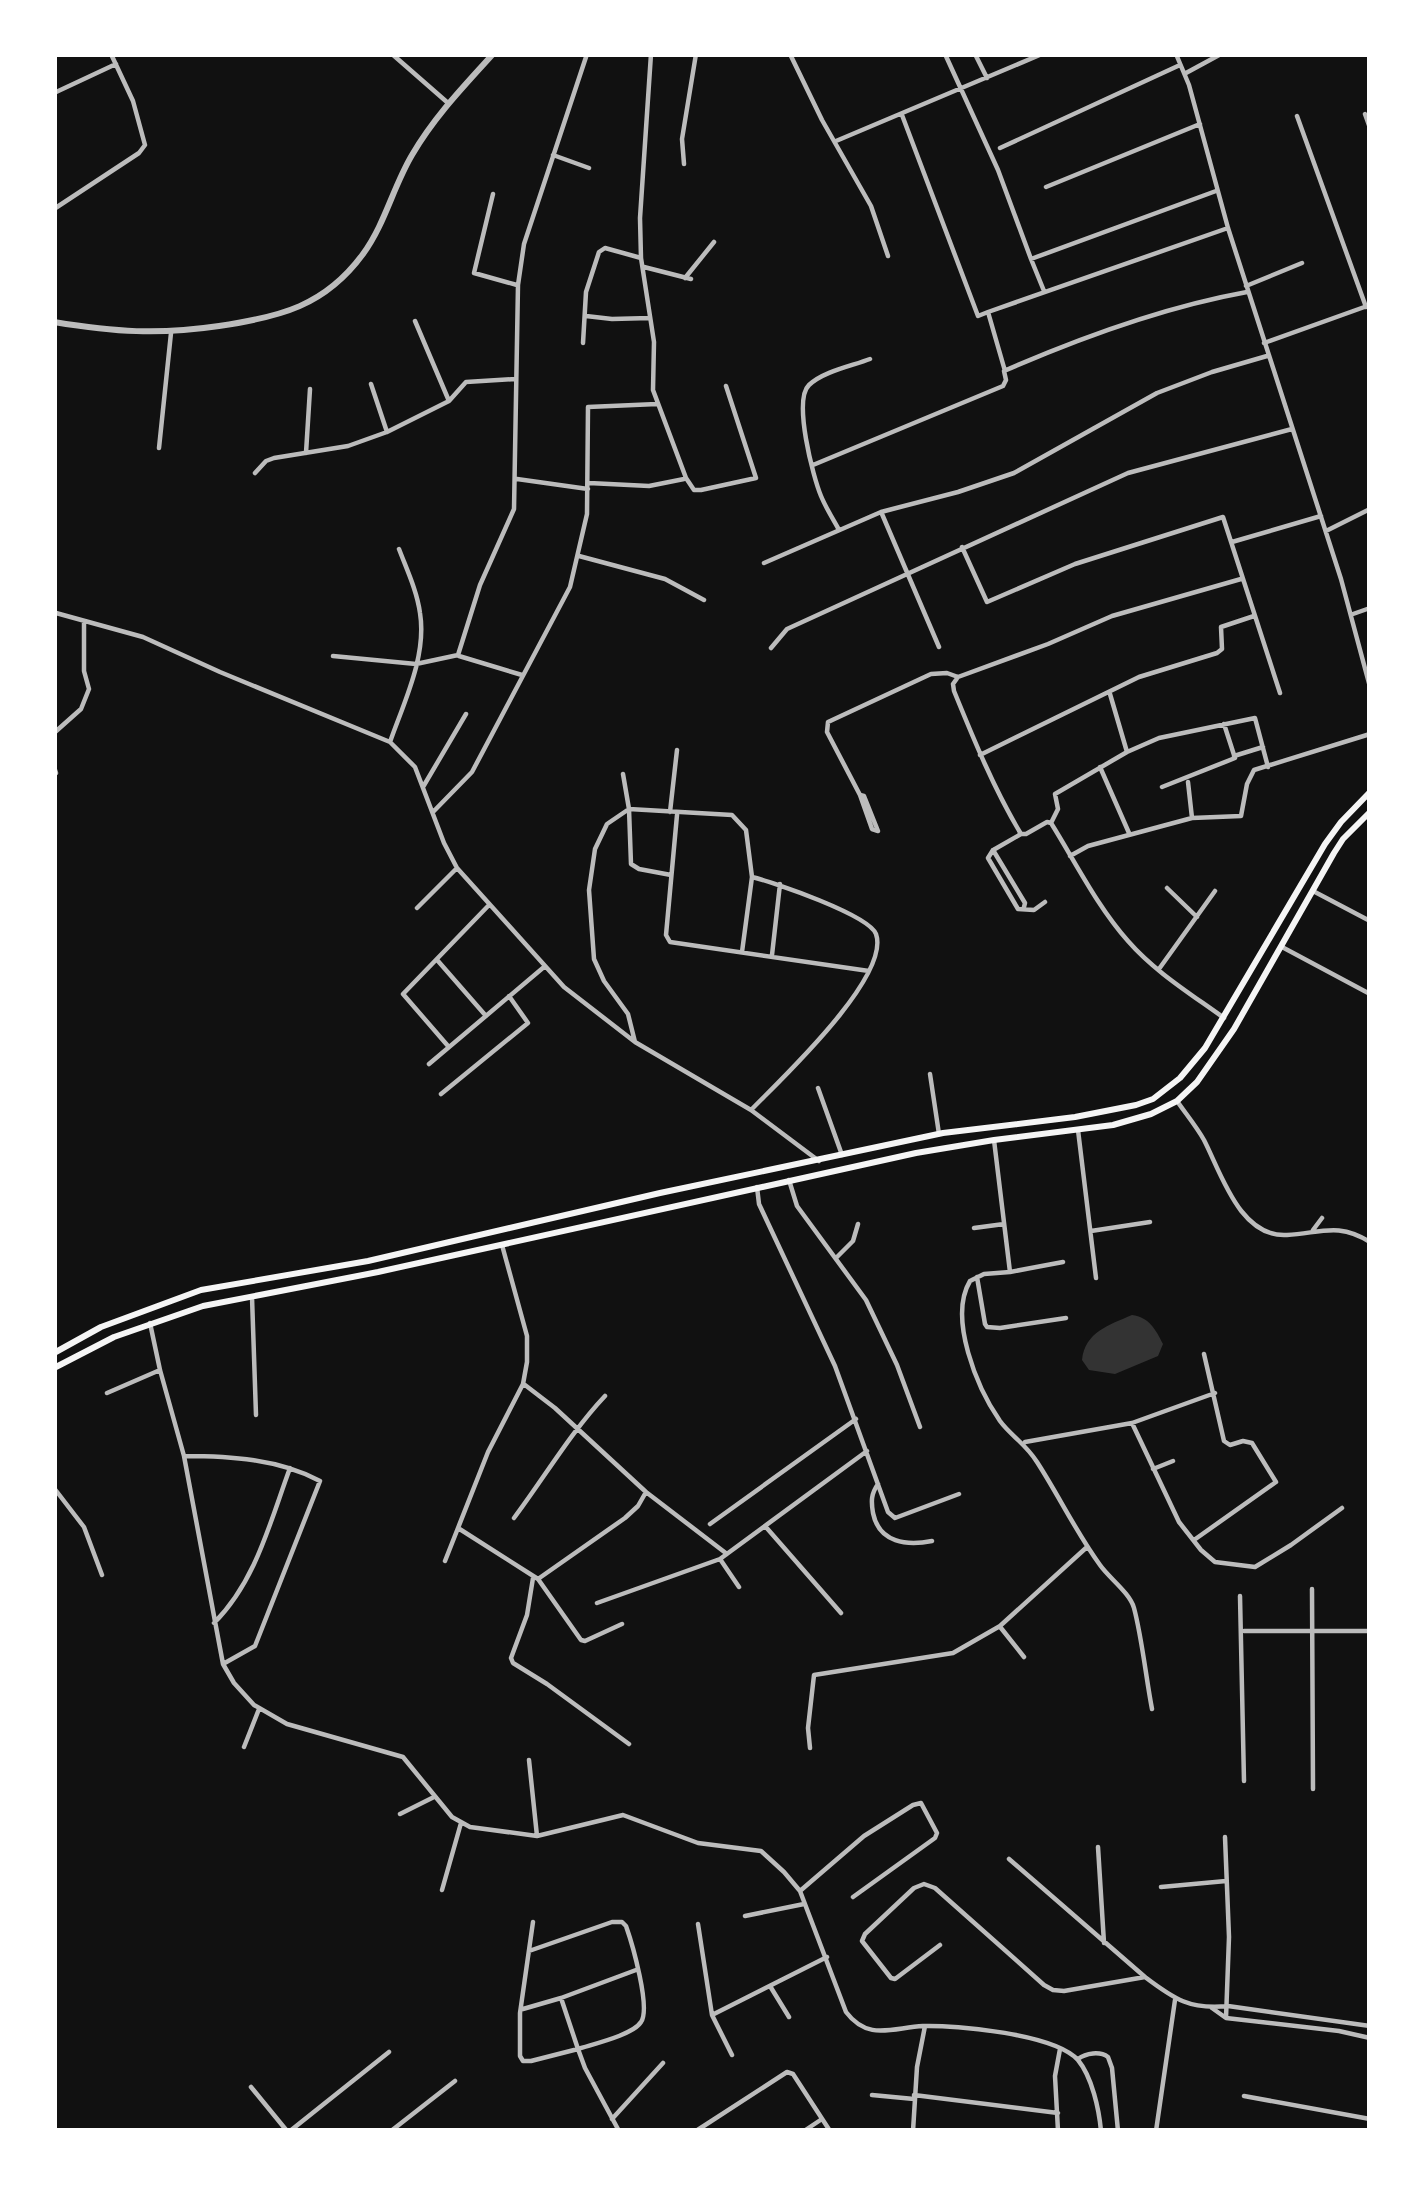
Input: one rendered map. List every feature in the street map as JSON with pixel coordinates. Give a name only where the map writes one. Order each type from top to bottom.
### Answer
[{"type":"main road","points":[[54,1353],[101,1327],[201,1290],[368,1261],[939,1134],[1136,1105],[1167,1090],[1194,1064],[1325,844],[1370,792]]},
{"type":"main road","points":[[54,1368],[114,1337],[203,1306],[789,1180],[994,1140],[1113,1125],[1151,1114],[1177,1101],[1215,1058],[1343,838],[1370,812]]},
{"type":"main road","points":[[1205,1048],[1215,1058]]},
{"type":"main road","points":[[660,1193],[666,1207]]},
{"type":"main road","points":[[201,1290],[203,1306]]},
{"type":"street","points":[[54,209],[143,150],[145,138],[138,114],[111,54]]},
{"type":"street","points":[[392,54],[448,103]]},
{"type":"street","points":[[457,657],[480,585],[514,509],[518,285],[524,244],[587,54]]},
{"type":"street","points":[[651,54],[640,218],[641,262],[654,342],[651,380],[694,490],[756,478],[725,386]]},
{"type":"street","points":[[684,164],[682,139],[696,54]]},
{"type":"street","points":[[790,54],[871,206],[888,256]]},
{"type":"street","points":[[945,54],[998,170],[1044,291]]},
{"type":"street","points":[[975,54],[988,78]]},
{"type":"street","points":[[1018,54],[1022,63]]},
{"type":"street","points":[[836,141],[1042,54]]},
{"type":"street","points":[[1176,54],[1322,516],[1370,687]]},
{"type":"street","points":[[1186,74],[1221,54]]},
{"type":"street","points":[[54,322],[113,332],[170,333],[264,320],[319,297],[342,280],[376,234],[414,151],[488,56]]},
{"type":"street","points":[[54,93],[116,64]]},
{"type":"street","points":[[1000,148],[1181,65]]},
{"type":"street","points":[[1365,114],[1370,128]]},
{"type":"street","points":[[902,116],[978,316],[1228,228]]},
{"type":"street","points":[[1264,343],[1368,306],[1297,116]]},
{"type":"street","points":[[1046,187],[1200,124]]},
{"type":"street","points":[[553,155],[589,168]]},
{"type":"street","points":[[1031,259],[1218,190]]},
{"type":"street","points":[[493,194],[474,273],[518,285]]},
{"type":"street","points":[[583,343],[586,292],[600,250],[688,278],[714,242]]},
{"type":"street","points":[[1005,371],[1106,330],[1247,289],[1302,263]]},
{"type":"street","points":[[813,465],[1006,385],[988,312]]},
{"type":"street","points":[[586,316],[650,318]]},
{"type":"street","points":[[415,321],[448,401]]},
{"type":"street","points":[[159,448],[170,333]]},
{"type":"street","points":[[764,563],[881,512],[1014,473],[1157,393],[1268,355]]},
{"type":"street","points":[[839,530],[820,494],[801,402],[806,388],[818,379],[870,359]]},
{"type":"street","points":[[255,473],[266,460],[348,446],[387,432],[448,401],[466,382],[515,379]]},
{"type":"street","points":[[371,384],[387,432]]},
{"type":"street","points":[[306,453],[310,389]]},
{"type":"street","points":[[433,812],[472,772],[564,600],[579,556],[588,486],[588,407],[658,404]]},
{"type":"street","points":[[771,649],[787,629],[1128,473],[1292,429]]},
{"type":"street","points":[[516,478],[588,486],[649,486],[686,478]]},
{"type":"street","points":[[1325,531],[1370,509]]},
{"type":"street","points":[[881,512],[939,647]]},
{"type":"street","points":[[1232,542],[1322,516]]},
{"type":"street","points":[[962,547],[987,602],[1075,564],[1223,517],[1280,693]]},
{"type":"street","points":[[390,742],[422,638],[420,611],[400,549]]},
{"type":"street","points":[[579,556],[665,579],[704,600]]},
{"type":"street","points":[[1021,834],[994,786],[954,691],[958,677],[1112,616],[1243,578]]},
{"type":"street","points":[[1351,615],[1370,608]]},
{"type":"street","points":[[56,613],[143,638],[390,742],[412,763],[457,868],[564,988],[635,1042],[751,1110],[819,1161]]},
{"type":"street","points":[[980,755],[1139,677],[1217,653],[1223,644],[1222,627],[1254,616]]},
{"type":"street","points":[[54,733],[81,709],[88,689],[84,621]]},
{"type":"street","points":[[333,656],[416,664],[457,657],[522,675]]},
{"type":"street","points":[[860,795],[878,826],[875,832],[827,732],[828,722],[931,674],[958,677]]},
{"type":"street","points":[[1109,693],[1127,752]]},
{"type":"street","points":[[423,787],[466,714]]},
{"type":"street","points":[[1051,823],[1058,809],[1055,794],[1127,752],[1177,732],[1255,718],[1268,767]]},
{"type":"street","points":[[1225,724],[1234,756]]},
{"type":"street","points":[[1070,856],[1129,833],[1192,818],[1241,816],[1254,770],[1370,734]]},
{"type":"street","points":[[1162,788],[1264,747]]},
{"type":"street","points":[[677,750],[668,940],[869,971]]},
{"type":"street","points":[[1100,767],[1129,833]]},
{"type":"street","points":[[623,774],[631,864],[671,874]]},
{"type":"street","points":[[1188,779],[1192,818]]},
{"type":"street","points":[[635,1042],[628,1014],[594,959],[589,890],[595,849],[607,824],[629,808],[732,814],[746,830],[752,877],[742,952]]},
{"type":"street","points":[[1045,902],[1034,910],[1018,909],[988,858],[1021,834],[1051,823]]},
{"type":"street","points":[[1051,823],[1129,942],[1158,971],[1224,1018]]},
{"type":"street","points":[[417,908],[457,868]]},
{"type":"street","points":[[751,1110],[802,1060],[851,1000],[877,949],[873,929],[780,884],[752,877]]},
{"type":"street","points":[[772,957],[780,884]]},
{"type":"street","points":[[1167,888],[1197,916]]},
{"type":"street","points":[[1158,971],[1215,891]]},
{"type":"street","points":[[1313,891],[1370,921]]},
{"type":"street","points":[[448,1046],[404,994],[489,905]]},
{"type":"street","points":[[1282,947],[1370,994]]},
{"type":"street","points":[[436,959],[486,1016]]},
{"type":"street","points":[[429,1064],[544,967]]},
{"type":"street","points":[[441,1094],[526,1024],[527,1018],[509,997]]},
{"type":"street","points":[[930,1074],[939,1134]]},
{"type":"street","points":[[818,1088],[842,1156]]},
{"type":"street","points":[[1177,1101],[1202,1136],[1243,1213],[1257,1225],[1281,1235],[1345,1231],[1370,1242]]},
{"type":"street","points":[[1078,1130],[1096,1278]]},
{"type":"street","points":[[994,1140],[1010,1272]]},
{"type":"street","points":[[789,1180],[797,1206],[866,1300],[920,1427]]},
{"type":"street","points":[[757,1187],[759,1204],[835,1366],[888,1512],[895,1518],[959,1494]]},
{"type":"street","points":[[1312,1230],[1322,1218]]},
{"type":"street","points":[[1091,1231],[1150,1222]]},
{"type":"street","points":[[837,1257],[853,1241],[858,1224]]},
{"type":"street","points":[[974,1228],[1004,1224]]},
{"type":"street","points":[[445,1561],[464,1507],[523,1384],[529,1347],[502,1245]]},
{"type":"street","points":[[1063,1262],[970,1281],[962,1302],[964,1340],[1000,1420],[1024,1442],[1087,1547],[1135,1608],[1151,1709]]},
{"type":"street","points":[[977,1277],[987,1327],[1066,1318]]},
{"type":"street","points":[[252,1297],[256,1415]]},
{"type":"street","points":[[150,1323],[184,1456],[223,1664],[259,1709],[302,1729],[403,1757],[461,1823],[479,1830],[537,1836],[623,1815],[698,1843],[761,1852],[800,1891],[846,2012],[858,2025],[873,2031],[926,2026],[1044,2041],[1078,2060],[1088,2079],[1101,2131]]},
{"type":"street","points":[[1194,1540],[1276,1482],[1252,1443],[1224,1441],[1204,1354]]},
{"type":"street","points":[[107,1393],[160,1370]]},
{"type":"street","points":[[523,1384],[646,1492],[727,1554]]},
{"type":"street","points":[[1024,1442],[1132,1423],[1215,1393]]},
{"type":"street","points":[[514,1519],[576,1427],[604,1396]]},
{"type":"street","points":[[710,1524],[856,1419]]},
{"type":"street","points":[[1132,1423],[1179,1522],[1215,1562],[1255,1568],[1342,1508]]},
{"type":"street","points":[[597,1603],[720,1559],[867,1451]]},
{"type":"street","points":[[184,1456],[218,1456],[290,1468],[317,1480],[319,1486],[255,1646],[223,1664]]},
{"type":"street","points":[[1153,1469],[1173,1461]]},
{"type":"street","points":[[214,1622],[246,1582],[290,1468]]},
{"type":"street","points":[[878,1484],[871,1495],[872,1510],[883,1535],[903,1543],[932,1541]]},
{"type":"street","points":[[54,1488],[84,1527],[102,1575]]},
{"type":"street","points":[[628,1744],[511,1658],[536,1578],[625,1518],[646,1492]]},
{"type":"street","points":[[765,1526],[841,1612]]},
{"type":"street","points":[[458,1528],[536,1578],[580,1640],[622,1624]]},
{"type":"street","points":[[810,1748],[808,1728],[816,1674],[952,1653],[1000,1626],[1087,1547]]},
{"type":"street","points":[[720,1559],[739,1587]]},
{"type":"street","points":[[1312,1588],[1313,1789]]},
{"type":"street","points":[[1240,1596],[1244,1781]]},
{"type":"street","points":[[1000,1626],[1024,1657]]},
{"type":"street","points":[[1242,1631],[1370,1630]]},
{"type":"street","points":[[244,1747],[259,1709]]},
{"type":"street","points":[[529,1760],[537,1836]]},
{"type":"street","points":[[400,1814],[434,1797]]},
{"type":"street","points":[[800,1891],[864,1836],[921,1803],[937,1833],[935,1838],[853,1897]]},
{"type":"street","points":[[442,1890],[461,1823]]},
{"type":"street","points":[[1225,1837],[1226,2018]]},
{"type":"street","points":[[1098,1847],[1104,1942]]},
{"type":"street","points":[[1009,1859],[1175,2000],[1370,2026]]},
{"type":"street","points":[[1161,1886],[1226,1880]]},
{"type":"street","points":[[940,1945],[895,1979],[862,1941],[914,1888],[924,1884],[935,1888],[1053,1990],[1144,1977]]},
{"type":"street","points":[[745,1916],[805,1904]]},
{"type":"street","points":[[529,1951],[622,1922],[632,1945],[645,2014],[641,2023],[578,2049],[523,2061],[518,2051],[521,2010],[529,1951],[533,1922]]},
{"type":"street","points":[[698,1924],[712,2015],[732,2055]]},
{"type":"street","points":[[712,2015],[827,1957]]},
{"type":"street","points":[[521,2010],[636,1970]]},
{"type":"street","points":[[770,1986],[789,2017]]},
{"type":"street","points":[[561,1998],[578,2049],[620,2131]]},
{"type":"street","points":[[1156,2131],[1175,2000]]},
{"type":"street","points":[[1211,2007],[1226,2018],[1370,2038]]},
{"type":"street","points":[[913,2131],[926,2026]]},
{"type":"street","points":[[1058,2131],[1055,2076],[1060,2049]]},
{"type":"street","points":[[251,2087],[288,2131],[389,2052]]},
{"type":"street","points":[[1078,2060],[1088,2054],[1108,2057],[1118,2131]]},
{"type":"street","points":[[612,2119],[663,2063]]},
{"type":"street","points":[[696,2131],[787,2072],[794,2074],[830,2131]]},
{"type":"street","points":[[391,2131],[455,2081]]},
{"type":"street","points":[[872,2095],[1058,2113]]},
{"type":"street","points":[[1244,2096],[1370,2119]]},
{"type":"street","points":[[803,2131],[822,2120]]},
{"type":"street","points":[[706,2122],[713,2131]]},
{"type":"shaded area","points":[[1132,1315],[1147,1321],[1158,1334],[1163,1344],[1158,1356],[1115,1374],[1089,1370],[1082,1360],[1088,1343],[1100,1331]]}]
